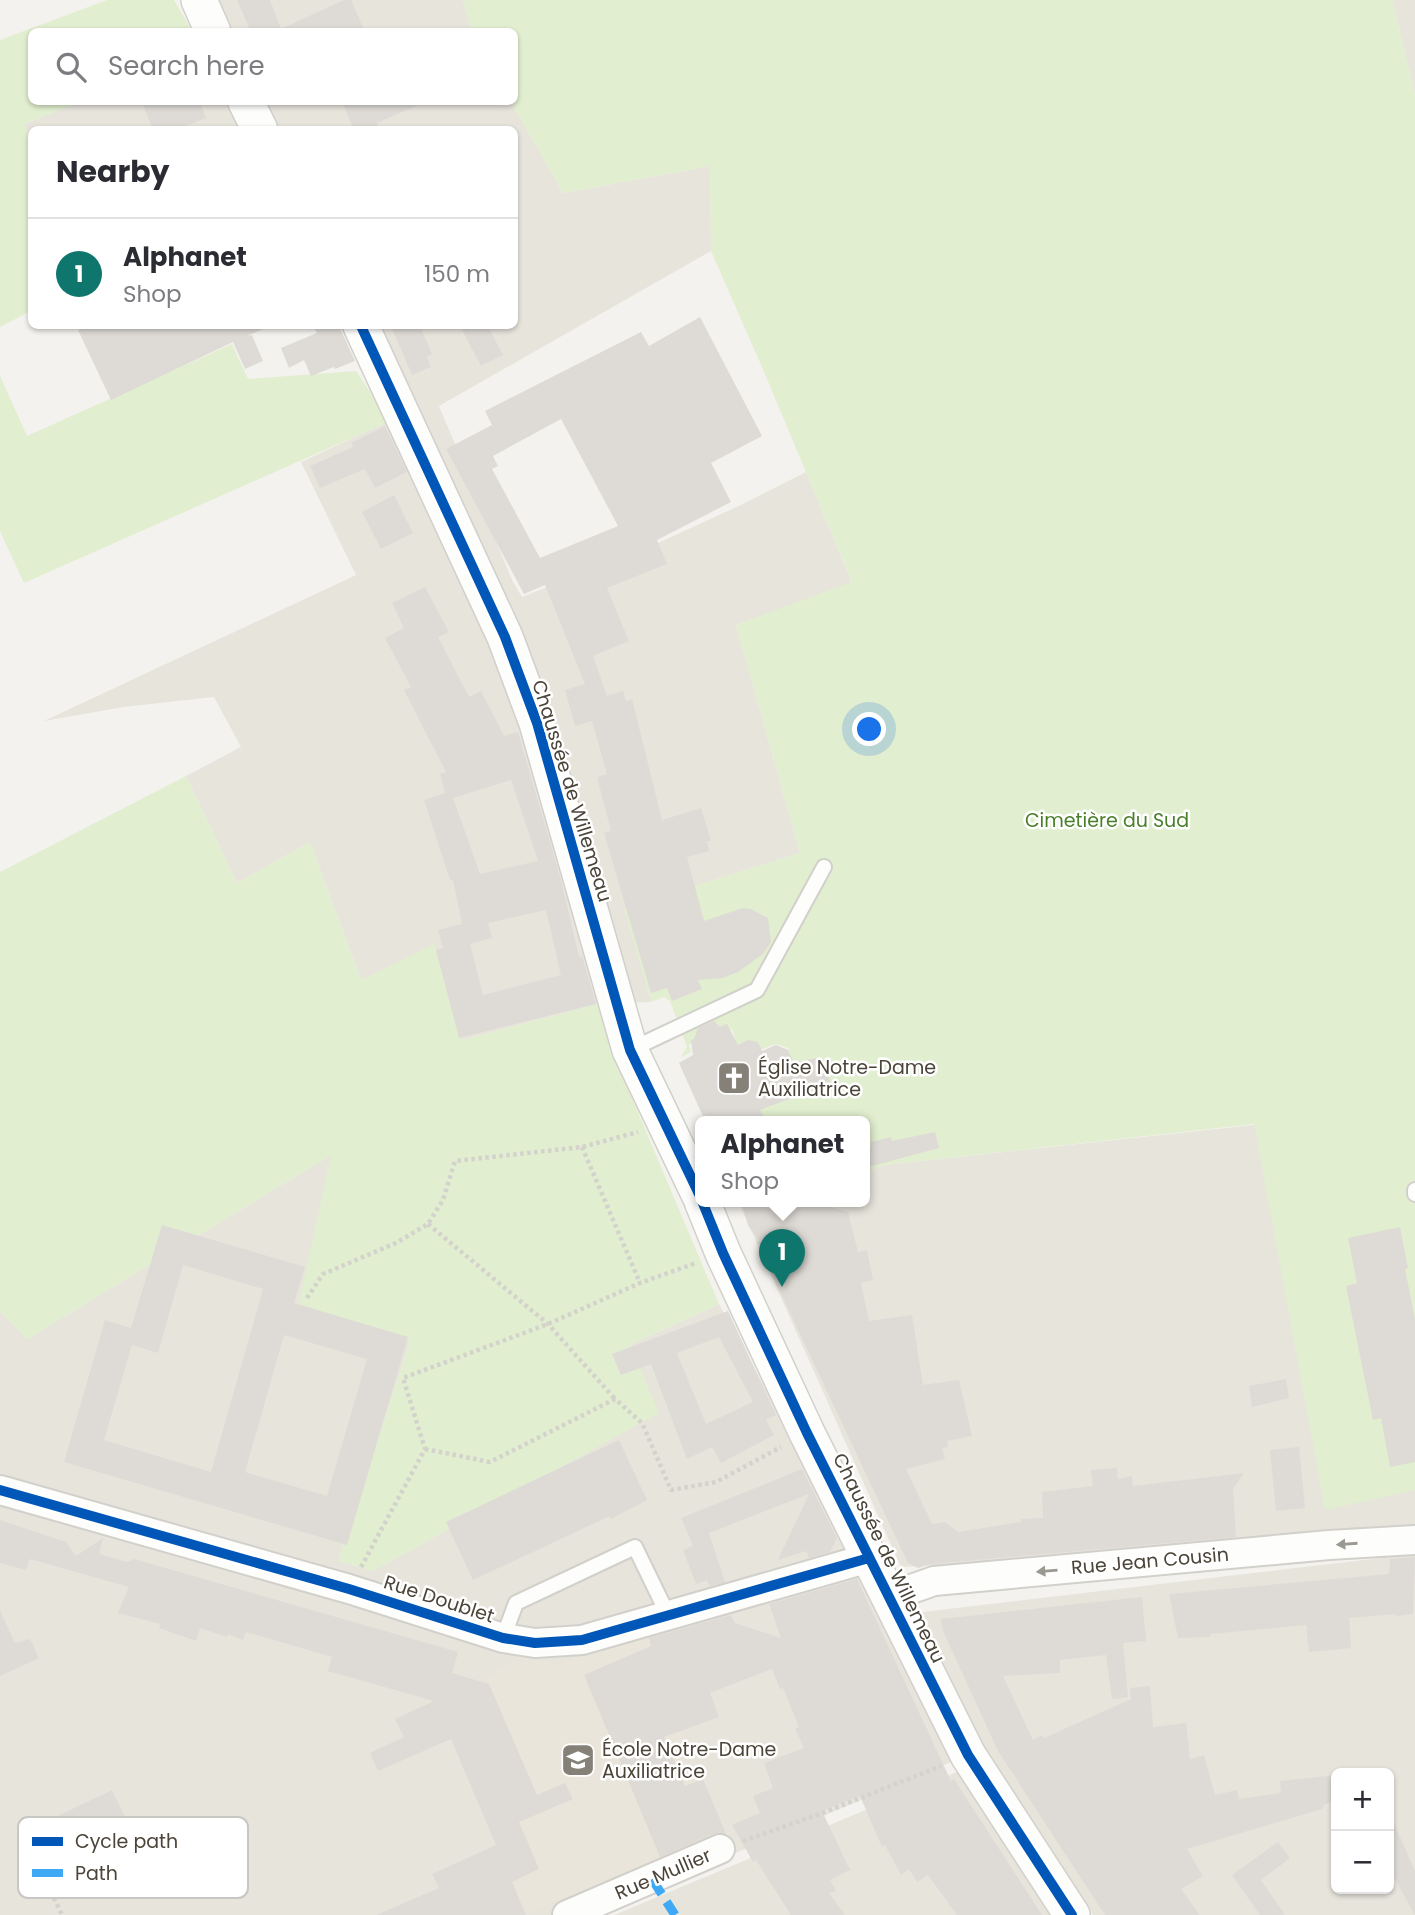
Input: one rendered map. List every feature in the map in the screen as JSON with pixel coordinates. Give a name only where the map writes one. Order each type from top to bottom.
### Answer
[{"type":"street","points":[[200,0],[211,28]]},
{"type":"street","points":[[248,105],[258,126]]},
{"type":"street","name":"Chaussée de Willemeau","points":[[362,329],[505,637],[537,723],[631,1049],[695,1186]]},
{"type":"street","name":"Chaussée de Willemeau","points":[[704,1207],[807,1433],[968,1755],[1072,1915]]},
{"type":"street","name":"Rue Doublet","points":[[0,1490],[349,1589],[503,1638],[535,1643],[582,1640],[869,1558]]},
{"type":"street","name":"Rue Jean Cousin","points":[[889,1597],[934,1581],[1318,1546],[1415,1540]]},
{"type":"street","name":"Rue Mullier","points":[[567,1915],[720,1849]]},
{"type":"lane","points":[[631,1049],[757,990],[824,867]]},
{"type":"lane","points":[[503,1638],[516,1603],[635,1547],[669,1617]]},
{"type":"path","points":[[307,1298],[323,1274],[396,1244],[428,1224],[443,1200],[455,1161],[582,1147],[666,1125]]},
{"type":"path","points":[[582,1147],[640,1283]]},
{"type":"path","points":[[428,1224],[548,1324],[615,1399],[642,1423],[671,1490],[716,1482],[807,1433]]},
{"type":"path","points":[[349,1589],[425,1449],[403,1378],[548,1324],[640,1283],[723,1253]]},
{"type":"path","points":[[425,1449],[490,1462],[615,1399]]},
{"type":"path","points":[[720,1849],[820,1814],[968,1755]]},
{"type":"path","points":[[54,1898],[62,1915]]},
{"type":"shaded area","points":[[199,0],[463,0],[471,28],[212,28]]},
{"type":"shaded area","points":[[1392,0],[1415,0],[1415,94]]},
{"type":"shaded area","points":[[72,105],[513,105],[563,193],[710,166],[711,251],[439,406],[513,582],[522,597],[658,543],[806,472],[852,583],[736,625],[800,853],[625,908],[651,1002],[598,1004],[462,1040],[361,980],[310,842],[237,883],[186,776],[241,747],[214,697],[124,707],[44,721],[356,575],[301,462],[402,415],[352,329],[518,329],[518,126],[28,126],[28,133],[24,124]]},
{"type":"shaded area","points":[[1415,1109],[1415,1541],[901,1567],[741,1207],[870,1207],[870,1170],[885,1165]]},
{"type":"shaded area","points":[[331,1155],[410,1342],[338,1561],[373,1571],[658,1413],[630,1345],[719,1304],[968,1755],[588,1915],[0,1915],[0,1311],[27,1339]]},
{"type":"shaded area","points":[[1415,1554],[1415,1915],[1093,1915],[897,1615]]},
{"type":"shaded area","name":"École Notre-Dame Auxiliatrice","points":[[648,1637],[669,1704],[726,1834],[525,1914],[452,1739],[466,1696],[516,1656],[558,1664]]},
{"type":"shaded area","points":[[959,1771],[1051,1915],[614,1915]]},
{"type":"green space","points":[[107,0],[174,0],[190,28],[32,28]]},
{"type":"green space","name":"Cimetière du Sud","points":[[463,0],[1392,0],[1415,94],[1415,1490],[1325,1510],[1254,1124],[885,1165],[870,1170],[870,1116],[762,1116],[757,1107],[792,1063],[788,1048],[776,1044],[759,1050],[738,1047],[732,1029],[719,1032],[703,1027],[696,1033],[696,1042],[689,1044],[691,1052],[681,1057],[687,1047],[670,1001],[664,997],[651,1002],[624,908],[800,853],[736,625],[852,582],[711,251],[710,166],[563,193],[513,105],[518,105],[518,28],[471,28]]},
{"type":"green space","points":[[28,30],[28,105],[72,105],[24,124],[28,132],[28,313],[0,327],[0,40]]},
{"type":"green space","points":[[232,344],[248,379],[356,371],[390,421],[24,583],[0,531],[0,376],[27,436]]},
{"type":"green space","points":[[186,776],[237,883],[310,842],[361,980],[434,944],[462,1040],[598,1004],[615,1058],[719,1304],[630,1345],[659,1413],[373,1571],[338,1561],[410,1342],[298,1307],[331,1155],[27,1339],[0,1311],[0,872]]},
{"type":"building","points":[[237,0],[270,0],[281,28],[249,28]]},
{"type":"building","points":[[344,0],[351,0],[363,28],[283,28]]},
{"type":"building","points":[[143,105],[201,105],[206,118],[186,126],[151,126]]},
{"type":"building","points":[[343,105],[418,105],[377,123],[378,126],[352,126]]},
{"type":"building","points":[[700,317],[762,436],[711,463],[731,502],[657,540],[667,564],[607,588],[629,641],[593,656],[607,696],[623,691],[626,701],[632,699],[662,820],[701,808],[711,841],[707,841],[709,851],[687,857],[704,921],[743,908],[768,918],[771,942],[763,954],[738,972],[723,978],[698,980],[702,989],[672,1001],[667,988],[651,993],[604,833],[611,831],[597,777],[607,774],[592,721],[575,726],[565,690],[585,684],[545,585],[524,594],[446,449],[492,425],[485,411],[641,332],[649,346]],"holes":[[[561,419],[618,526],[540,558],[492,469],[498,466],[493,456]]]},
{"type":"building","points":[[263,329],[247,336],[252,335],[263,361],[245,369],[233,342],[111,400],[78,330]]},
{"type":"building","points":[[315,329],[340,329],[355,361],[311,376],[304,360],[289,368],[281,348],[317,333]]},
{"type":"building","points":[[392,329],[421,329],[432,354],[427,357],[431,367],[412,375]]},
{"type":"building","points":[[462,329],[490,329],[503,355],[481,366]]},
{"type":"building","points":[[385,426],[407,472],[375,488],[365,469],[320,488],[310,466],[353,447],[351,443]]},
{"type":"building","points":[[394,495],[413,533],[381,549],[362,512]]},
{"type":"building","points":[[425,587],[449,632],[438,637],[469,697],[481,691],[504,736],[518,732],[561,880],[579,957],[582,956],[596,1004],[459,1038],[436,950],[443,948],[438,930],[462,924],[453,880],[450,880],[424,800],[445,793],[440,774],[446,772],[404,690],[411,687],[385,638],[404,628],[392,603]],"holes":[[[511,780],[538,861],[480,874],[453,798]],[[546,910],[561,975],[483,995],[470,944],[492,938],[488,923]]]},
{"type":"building","name":"Église Notre-Dame Auxiliatrice","points":[[714,1021],[720,1027],[727,1024],[738,1045],[748,1040],[758,1042],[762,1051],[776,1045],[788,1050],[794,1063],[820,1057],[831,1083],[760,1110],[763,1116],[703,1116],[679,1063],[693,1055],[691,1040],[698,1028]]},
{"type":"building","points":[[935,1132],[939,1148],[870,1166],[871,1142],[891,1137],[892,1141]]},
{"type":"building","points":[[743,1207],[831,1207],[848,1212],[858,1252],[867,1250],[873,1280],[861,1283],[869,1321],[912,1315],[923,1385],[959,1380],[972,1436],[947,1441],[948,1447],[942,1448],[945,1459],[906,1469],[932,1524],[945,1522],[958,1532],[1021,1522],[1021,1519],[1043,1518],[1042,1492],[1093,1486],[1091,1470],[1117,1468],[1118,1479],[1132,1476],[1133,1486],[1244,1473],[1233,1489],[1236,1537],[932,1564],[918,1568],[908,1563],[774,1279],[757,1242],[759,1241],[748,1225]]},
{"type":"building","points":[[162,1225],[305,1267],[294,1303],[408,1337],[347,1545],[64,1462],[105,1320],[131,1328]],"holes":[[[183,1265],[263,1289],[211,1472],[104,1440],[132,1345],[158,1353]],[[284,1335],[367,1359],[327,1496],[245,1472]]]},
{"type":"building","points":[[1400,1227],[1415,1320],[1415,1462],[1390,1467],[1381,1418],[1373,1420],[1346,1286],[1357,1283],[1348,1238]]},
{"type":"building","points":[[728,1311],[776,1415],[766,1420],[774,1435],[721,1463],[712,1447],[687,1459],[651,1364],[621,1375],[612,1354]],"holes":[[[719,1337],[753,1402],[706,1424],[677,1353]]]},
{"type":"building","points":[[1286,1379],[1289,1398],[1252,1407],[1249,1386]]},
{"type":"building","points":[[619,1440],[647,1500],[611,1519],[610,1516],[473,1580],[446,1522]]},
{"type":"building","points":[[1299,1447],[1305,1508],[1276,1511],[1270,1450]]},
{"type":"building","points":[[802,1469],[837,1538],[830,1552],[809,1558],[806,1551],[778,1560],[809,1494],[709,1533],[725,1582],[710,1586],[707,1580],[696,1584],[683,1550],[693,1546],[681,1518]]},
{"type":"building","points":[[0,1520],[66,1542],[76,1556],[103,1538],[99,1554],[127,1562],[134,1559],[458,1652],[452,1673],[489,1684],[537,1795],[565,1783],[573,1799],[519,1822],[539,1869],[512,1882],[526,1915],[376,1915],[439,1888],[432,1874],[496,1845],[451,1739],[378,1771],[370,1753],[404,1737],[395,1719],[434,1701],[328,1671],[332,1657],[246,1632],[243,1640],[200,1628],[196,1641],[159,1628],[160,1624],[118,1613],[129,1587],[30,1559],[26,1570],[0,1563]]},
{"type":"building","points":[[1415,1557],[1413,1614],[1349,1618],[1351,1648],[1309,1652],[1306,1625],[1210,1634],[1210,1637],[1178,1638],[1169,1594],[1389,1574],[1390,1559]]},
{"type":"building","points":[[857,1579],[951,1781],[954,1779],[1042,1915],[957,1915],[928,1875],[917,1882],[909,1869],[901,1875],[885,1845],[882,1847],[860,1796],[822,1811],[850,1870],[830,1880],[836,1891],[829,1893],[845,1915],[791,1915],[756,1860],[753,1862],[732,1825],[760,1813],[753,1796],[773,1788],[764,1763],[804,1748],[795,1729],[799,1727],[772,1669],[710,1693],[719,1717],[664,1737],[685,1786],[703,1779],[726,1834],[713,1834],[660,1857],[584,1675],[651,1646],[649,1638],[731,1615],[735,1623],[781,1638],[769,1604]]},
{"type":"building","points":[[1142,1597],[1146,1641],[1123,1643],[1128,1697],[1112,1699],[1106,1655],[1060,1660],[1060,1673],[1003,1676],[1033,1740],[1042,1735],[1044,1738],[1131,1699],[1130,1688],[1150,1686],[1153,1727],[1186,1723],[1190,1759],[1204,1755],[1215,1795],[1237,1790],[1239,1799],[1281,1793],[1280,1781],[1331,1776],[1331,1803],[1325,1804],[1322,1809],[1187,1849],[1203,1876],[1181,1889],[1200,1915],[1105,1915],[998,1751],[943,1631],[941,1619]]},
{"type":"building","points":[[0,1611],[15,1643],[30,1639],[39,1658],[0,1676]]},
{"type":"building","points":[[112,1790],[125,1817],[56,1817]]},
{"type":"building","points":[[1394,1823],[1415,1871],[1415,1915],[1394,1877]]},
{"type":"building","points":[[1278,1842],[1290,1858],[1261,1880],[1285,1915],[1260,1915],[1232,1875]]},
{"type":"marked path","points":[[652,1879],[675,1915]]},
{"type":"cycle path","points":[[362,329],[505,637],[537,723],[630,1050],[695,1186]]},
{"type":"cycle path","points":[[704,1207],[807,1433],[968,1755],[1072,1915]]},
{"type":"cycle path","points":[[0,1490],[349,1589],[503,1638],[535,1643],[582,1640],[869,1558]]},
{"type":"place","name":"Église Notre-Dame Auxiliatrice","points":[[734,1078]]},
{"type":"place","name":"Alphanet","points":[[782,1287]]},
{"type":"place","name":"École Notre-Dame Auxiliatrice","points":[[578,1760]]}]
